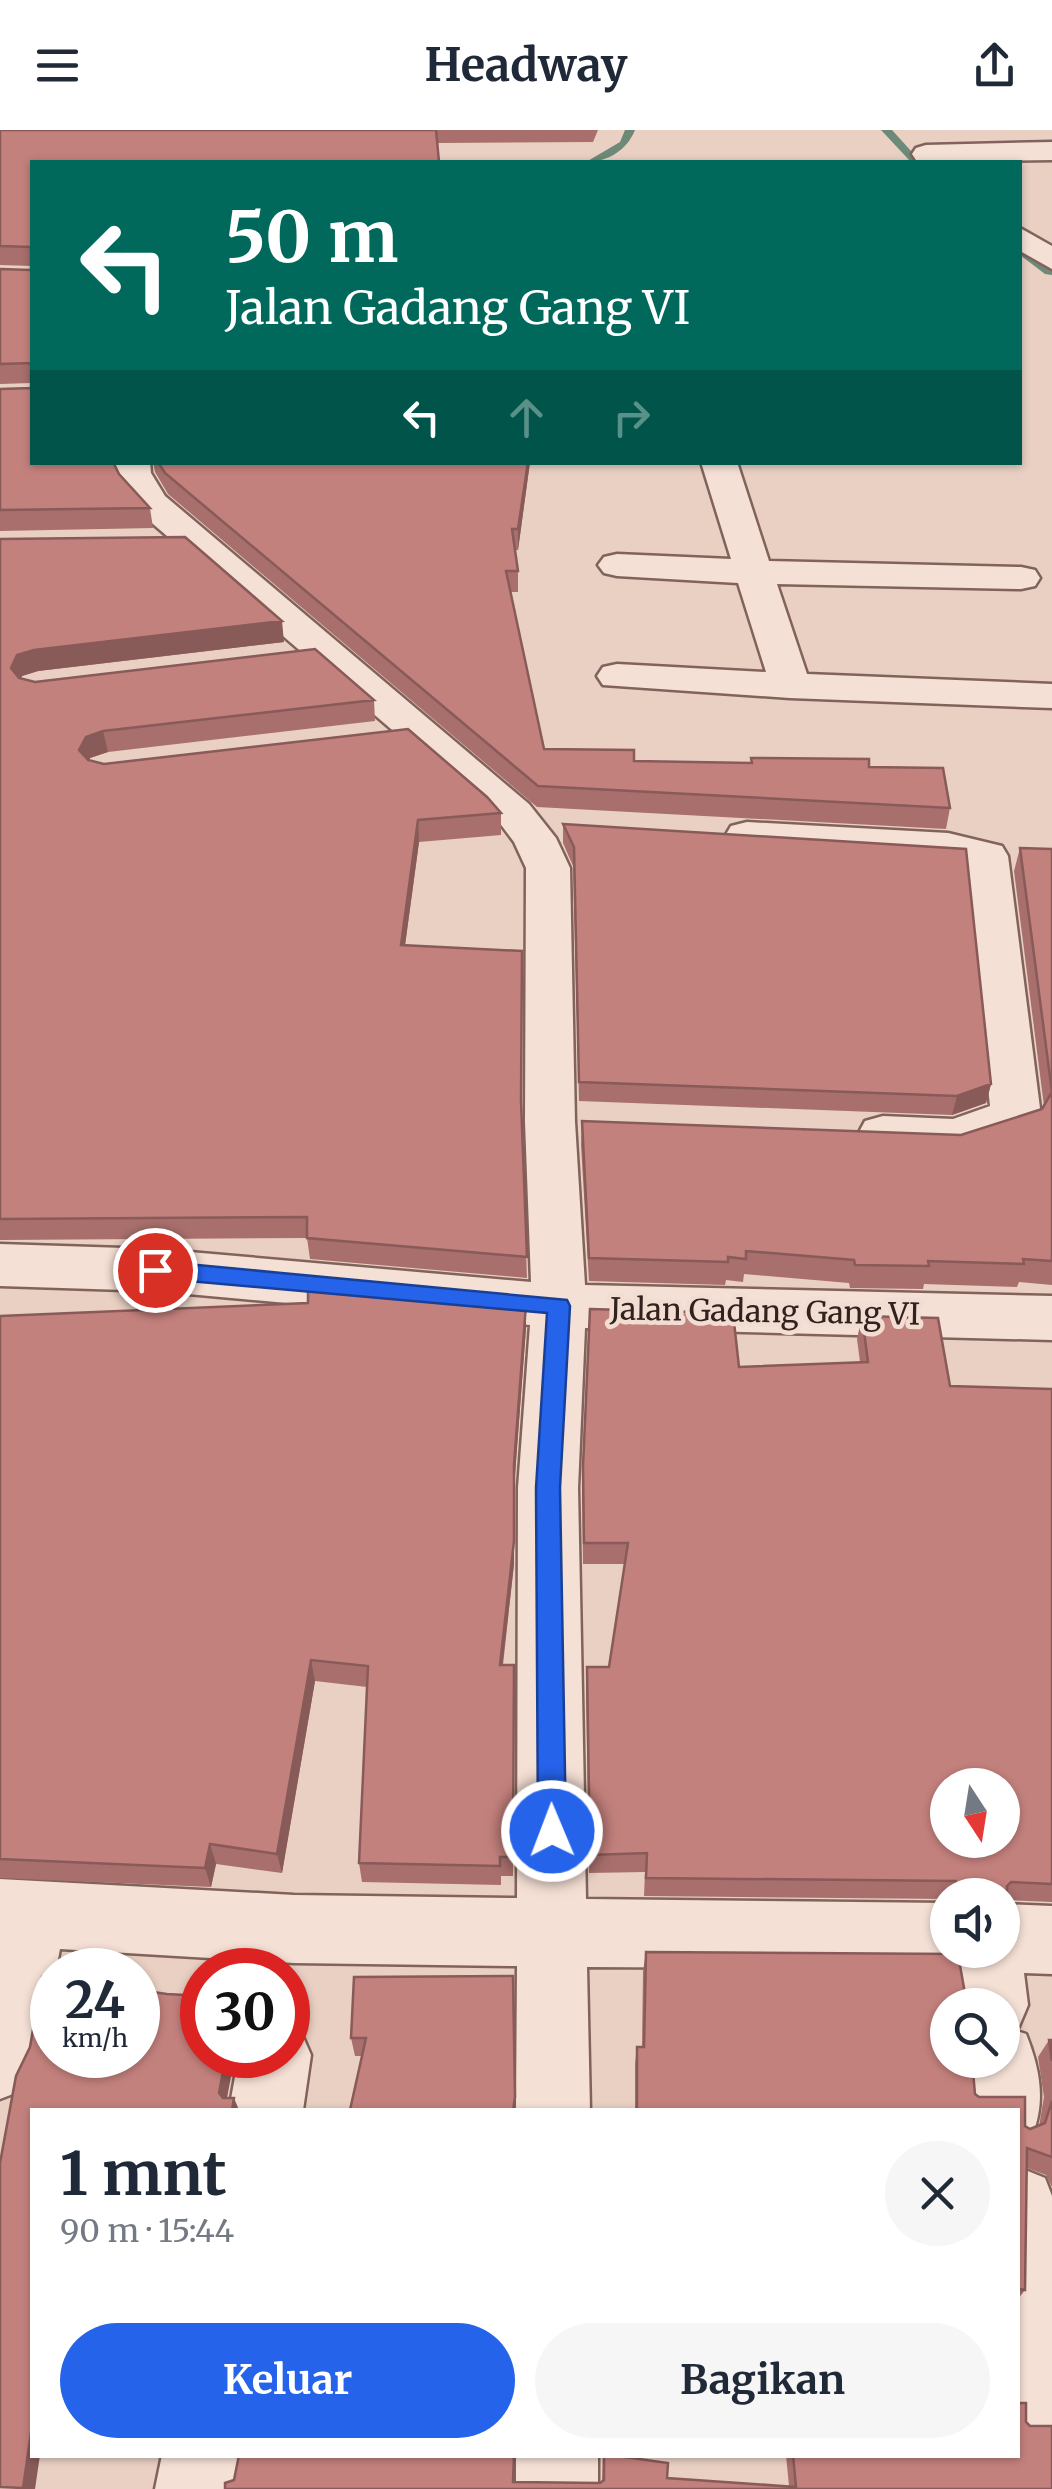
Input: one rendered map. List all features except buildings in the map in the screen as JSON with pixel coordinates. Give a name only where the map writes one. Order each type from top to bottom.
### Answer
[{"type":"street","points":[[905,132],[931,158],[1052,150]]},
{"type":"street","points":[[1025,223],[1047,275]]},
{"type":"street","points":[[133,465],[141,490],[198,543],[522,824],[548,868],[569,1123],[548,1488],[553,2108]]},
{"type":"street","points":[[720,465],[790,686]]},
{"type":"street","points":[[138,544],[198,543]]},
{"type":"street","points":[[617,565],[1021,578]]},
{"type":"street","points":[[269,660],[327,653]]},
{"type":"street","points":[[616,676],[1052,696]]},
{"type":"street","points":[[361,739],[420,732]]},
{"type":"street","points":[[522,824],[580,827]]},
{"type":"street","points":[[696,833],[948,847],[986,856],[1016,1116],[955,1137],[840,1132]]},
{"type":"street","name":"Jalan Gadang Gang VI","points":[[0,1265],[155,1270],[558,1306],[1052,1318]]},
{"type":"street","points":[[0,2063],[17,1914],[276,1948]]},
{"type":"street","points":[[310,1949],[554,1932],[930,1936]]},
{"type":"street","points":[[1020,1939],[1052,1940]]},
{"type":"street","points":[[266,2108],[271,2078]]},
{"type":"street","points":[[1002,2078],[1006,2108]]},
{"type":"street","points":[[1020,2225],[1037,2393]]},
{"type":"street","points":[[196,2489],[201,2458]]},
{"type":"street","points":[[557,2458],[557,2489]]},
{"type":"waterway","points":[[595,160],[624,144],[630,130]]},
{"type":"waterway","points":[[886,130],[914,160]]},
{"type":"waterway","points":[[1022,252],[1049,272]]},
{"type":"route","points":[[155,1270],[558,1306],[548,1488],[552,1831]]}]
